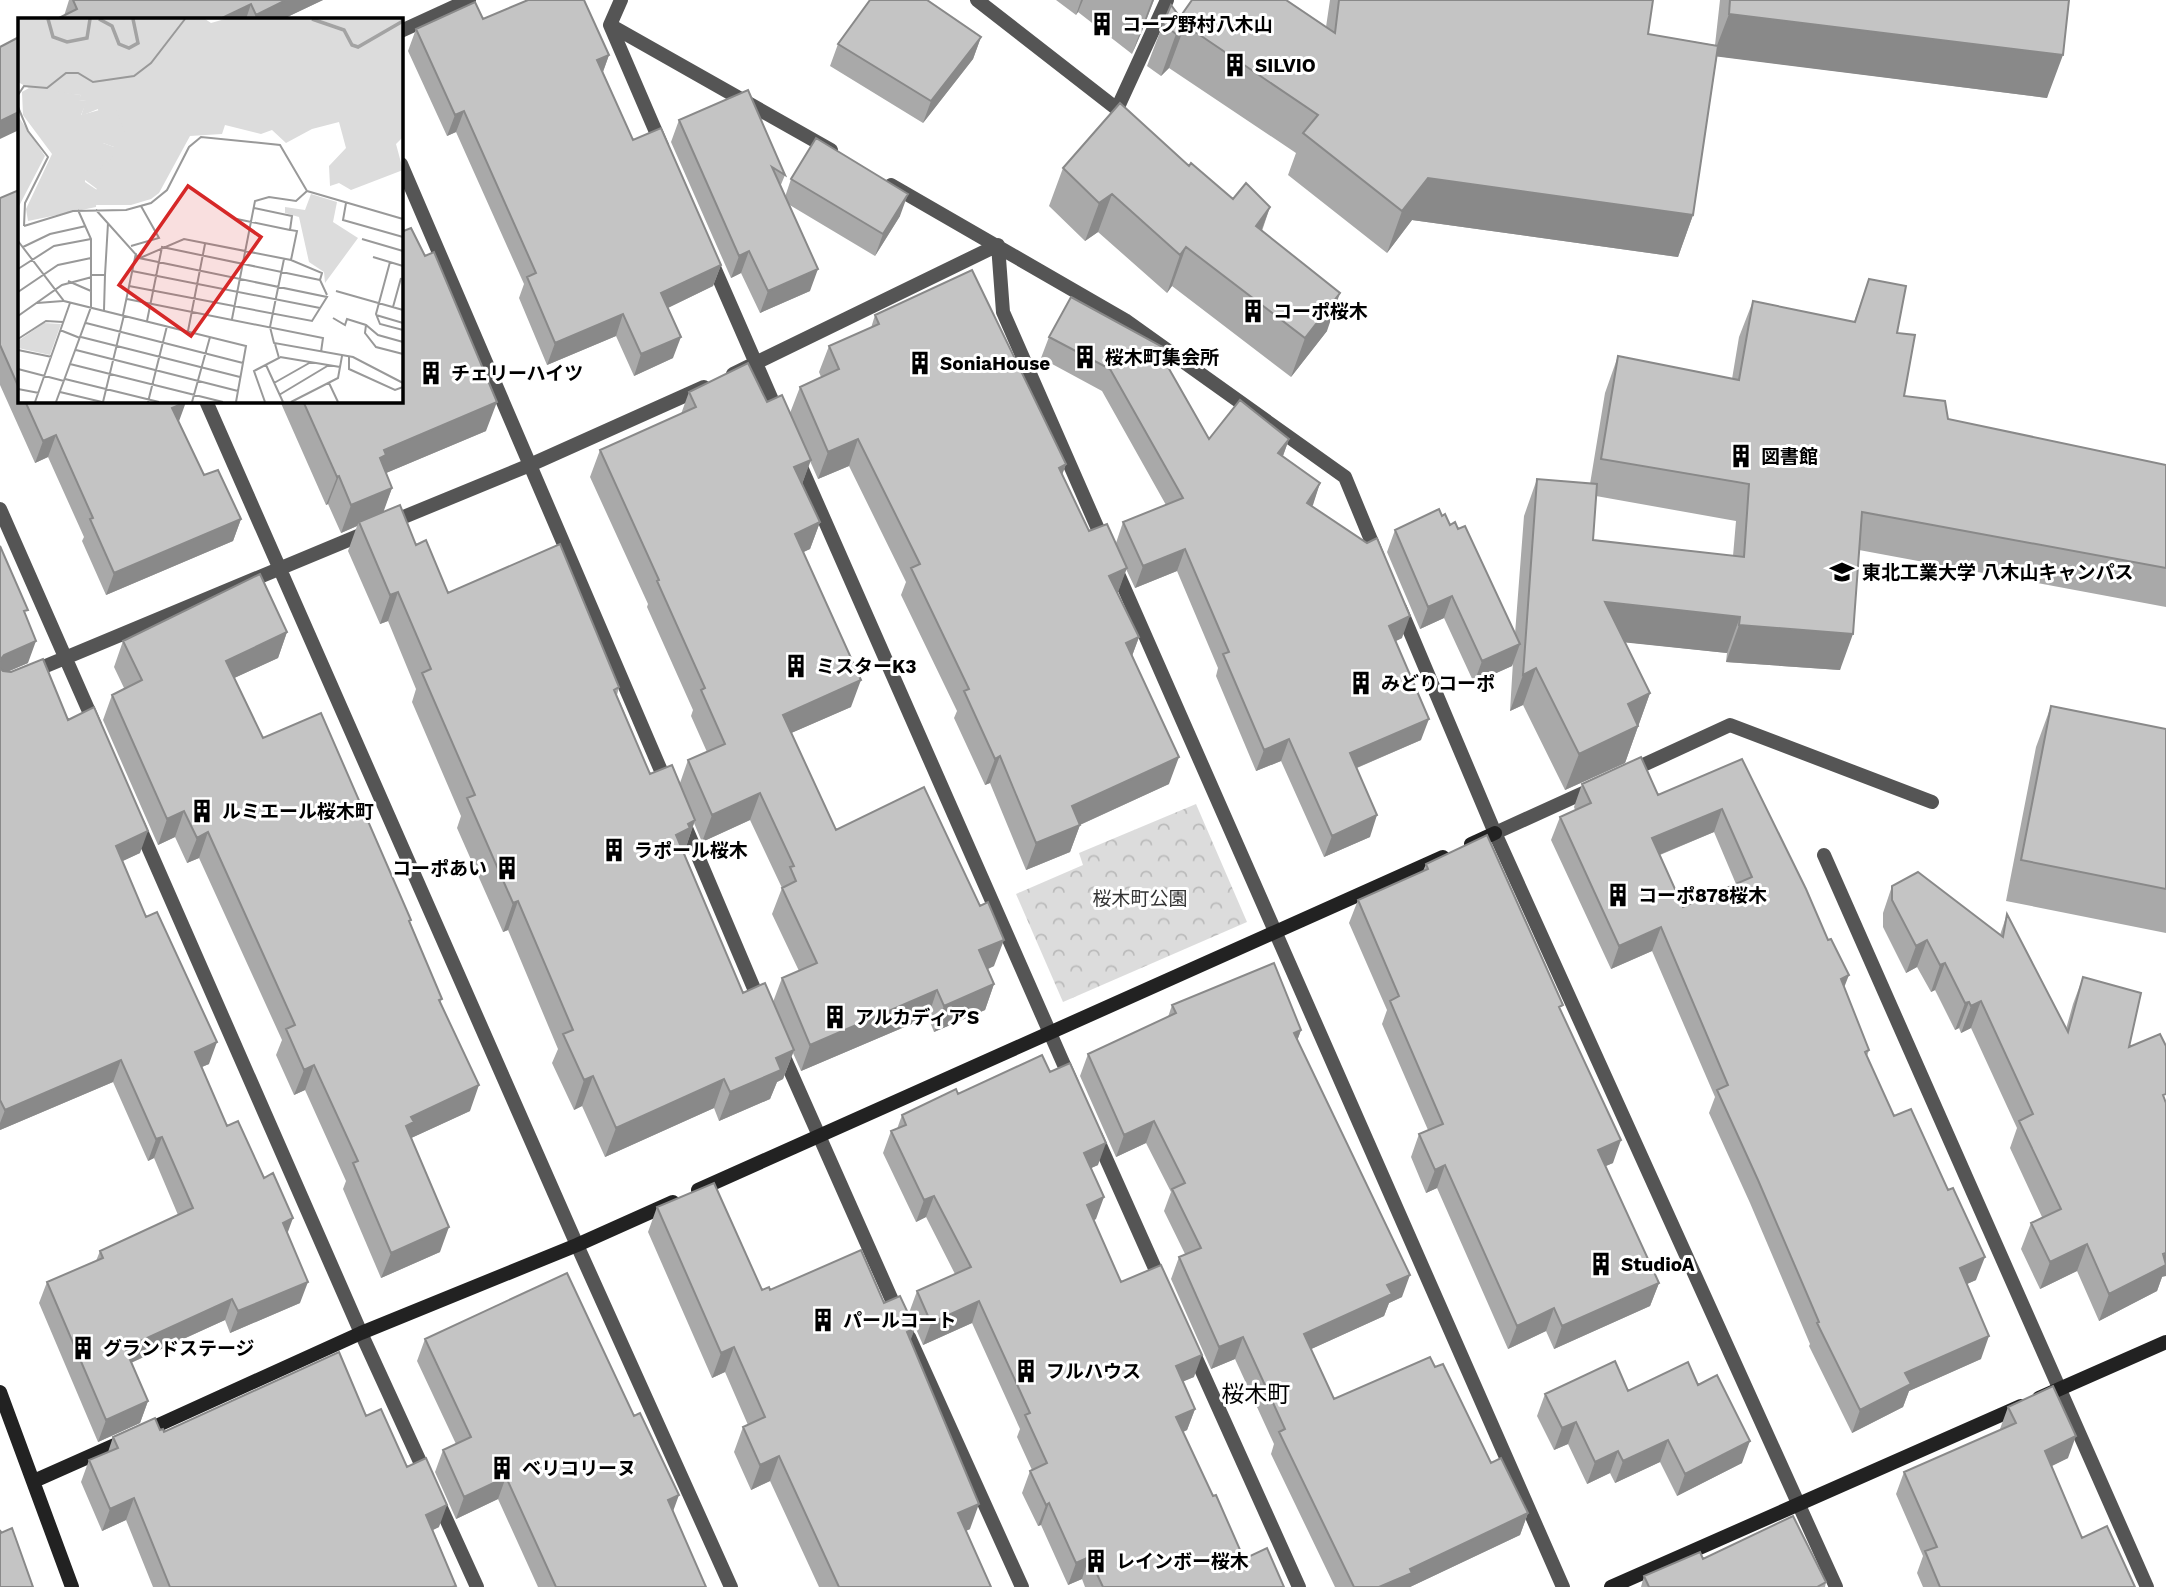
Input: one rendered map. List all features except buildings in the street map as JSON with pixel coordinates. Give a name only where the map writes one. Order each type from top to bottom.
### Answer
[{"type":"street","points":[[402,31],[469,0]]},
{"type":"street","points":[[621,0],[610,25],[669,163]]},
{"type":"street","points":[[977,0],[1117,109],[1167,0]]},
{"type":"street","points":[[610,25],[841,156]]},
{"type":"street","points":[[402,166],[771,1029],[1022,1587]]},
{"type":"street","points":[[877,177],[1125,320],[1345,477],[1495,833],[1836,1587]]},
{"type":"street","points":[[702,238],[784,427]]},
{"type":"street","points":[[0,685],[530,465],[756,364],[998,245]]},
{"type":"street","points":[[998,245],[1003,312],[1563,1587]]},
{"type":"street","points":[[206,402],[577,1245],[731,1587]]},
{"type":"street","points":[[795,452],[1077,1095]]},
{"type":"street","points":[[0,509],[99,734]]},
{"type":"street","points":[[34,1481],[361,1333],[577,1245],[1049,1032],[1276,933],[1730,725],[1932,802]]},
{"type":"street","points":[[132,810],[361,1333],[477,1587]]},
{"type":"street","points":[[1824,855],[2147,1587]]},
{"type":"street","points":[[1089,1120],[1168,1297]]},
{"type":"street","points":[[1185,1335],[1299,1587]]},
{"type":"street","points":[[1611,1587],[2166,1342]]},
{"type":"street","points":[[0,1392],[72,1587]]},
{"type":"green space","name":"桜木町公園","points":[[1196,804],[1247,922],[1063,1002],[1016,894],[1083,865],[1079,853]]},
{"type":"place","name":"コープ野村八木山","points":[[1102,24]]},
{"type":"place","name":"SILVIO","points":[[1235,65]]},
{"type":"place","name":"コーポ桜木","points":[[1253,311]]},
{"type":"place","name":"桜木町集会所","points":[[1085,357]]},
{"type":"place","name":"SoniaHouse","points":[[920,363]]},
{"type":"place","name":"チェリーハイツ","points":[[431,373]]},
{"type":"place","name":"図書館","points":[[1741,456]]},
{"type":"place","name":"東北工業大学 八木山キャンパス","points":[[1842,572]]},
{"type":"place","name":"ミスターK3","points":[[796,666]]},
{"type":"place","name":"みどりコーポ","points":[[1361,683]]},
{"type":"place","name":"ルミエール桜木町","points":[[202,811]]},
{"type":"place","name":"ラポール桜木","points":[[614,850]]},
{"type":"place","name":"コーポあい","points":[[507,868]]},
{"type":"place","name":"コーポ878桜木","points":[[1618,895]]},
{"type":"place","name":"アルカディアS","points":[[835,1017]]},
{"type":"place","name":"StudioA","points":[[1601,1264]]},
{"type":"place","name":"パールコート","points":[[823,1320]]},
{"type":"place","name":"グランドステージ","points":[[83,1348]]},
{"type":"place","name":"フルハウス","points":[[1026,1371]]},
{"type":"place","name":"ベリコリーヌ","points":[[502,1468]]},
{"type":"place","name":"レインボー桜木","points":[[1096,1561]]},
{"type":"district","name":"桜木町","points":[[1256,1394]]}]
